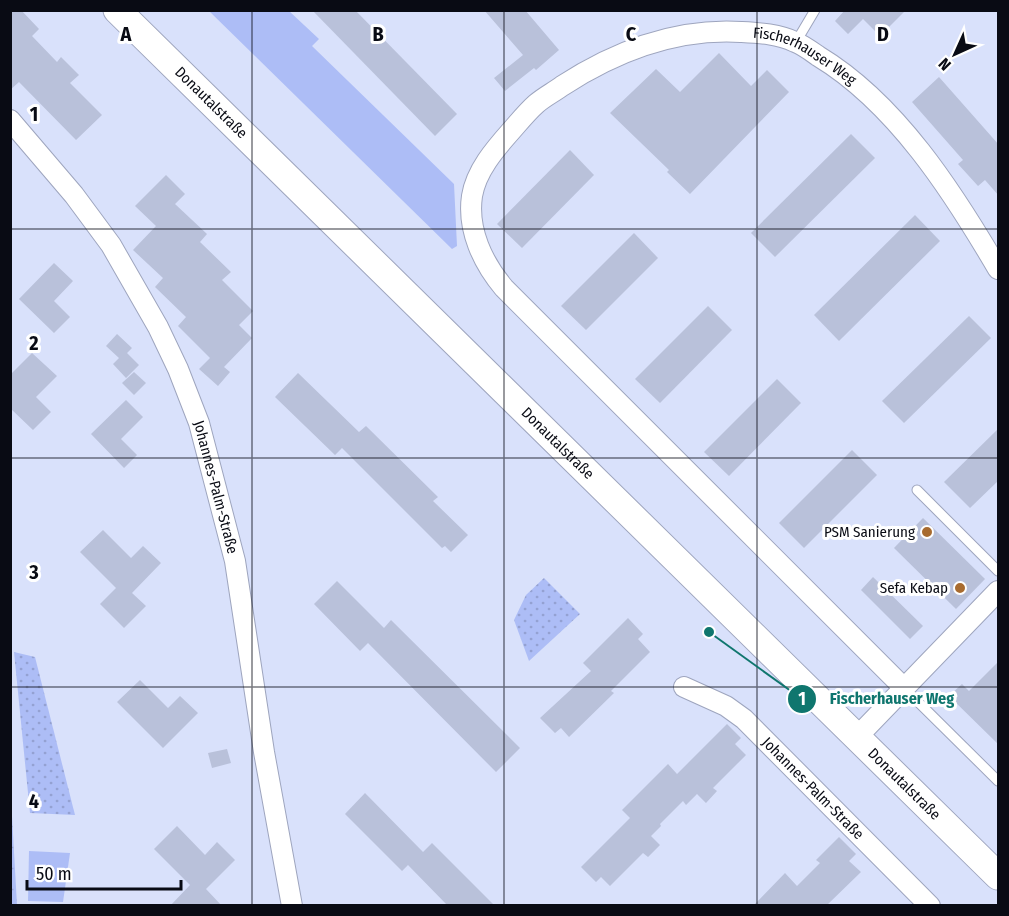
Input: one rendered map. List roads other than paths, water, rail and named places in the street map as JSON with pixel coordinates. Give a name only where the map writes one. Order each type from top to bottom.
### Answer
[{"type":"main road","name":"Donautalstraße","points":[[117,10],[999,876]]},
{"type":"street","name":"Fischerhauser Weg","points":[[904,688],[515,301],[491,272],[483,257],[475,234],[472,214],[473,192],[491,154],[533,107],[591,68],[611,57],[649,42],[688,34],[728,31],[757,33],[795,42],[839,68],[877,103],[940,177],[999,269]]},
{"type":"street","name":"Johannes-Palm-Straße","points":[[10,120],[74,195],[111,244],[158,327],[199,423],[235,561],[266,760],[292,906]]},
{"type":"street","points":[[856,738],[999,591]]},
{"type":"street","name":"Johannes-Palm-Straße","points":[[684,687],[726,706],[744,719],[930,906]]},
{"type":"lane","points":[[795,42],[815,10]]},
{"type":"lane","points":[[917,490],[999,571]]},
{"type":"lane","points":[[904,688],[999,781]]},
{"type":"place","name":"PSM Sanierung","points":[[927,532]]},
{"type":"place","name":"Sefa Kebap","points":[[960,588]]},
{"type":"place","name":"Fischerhauser Weg","points":[[709,632]]}]
